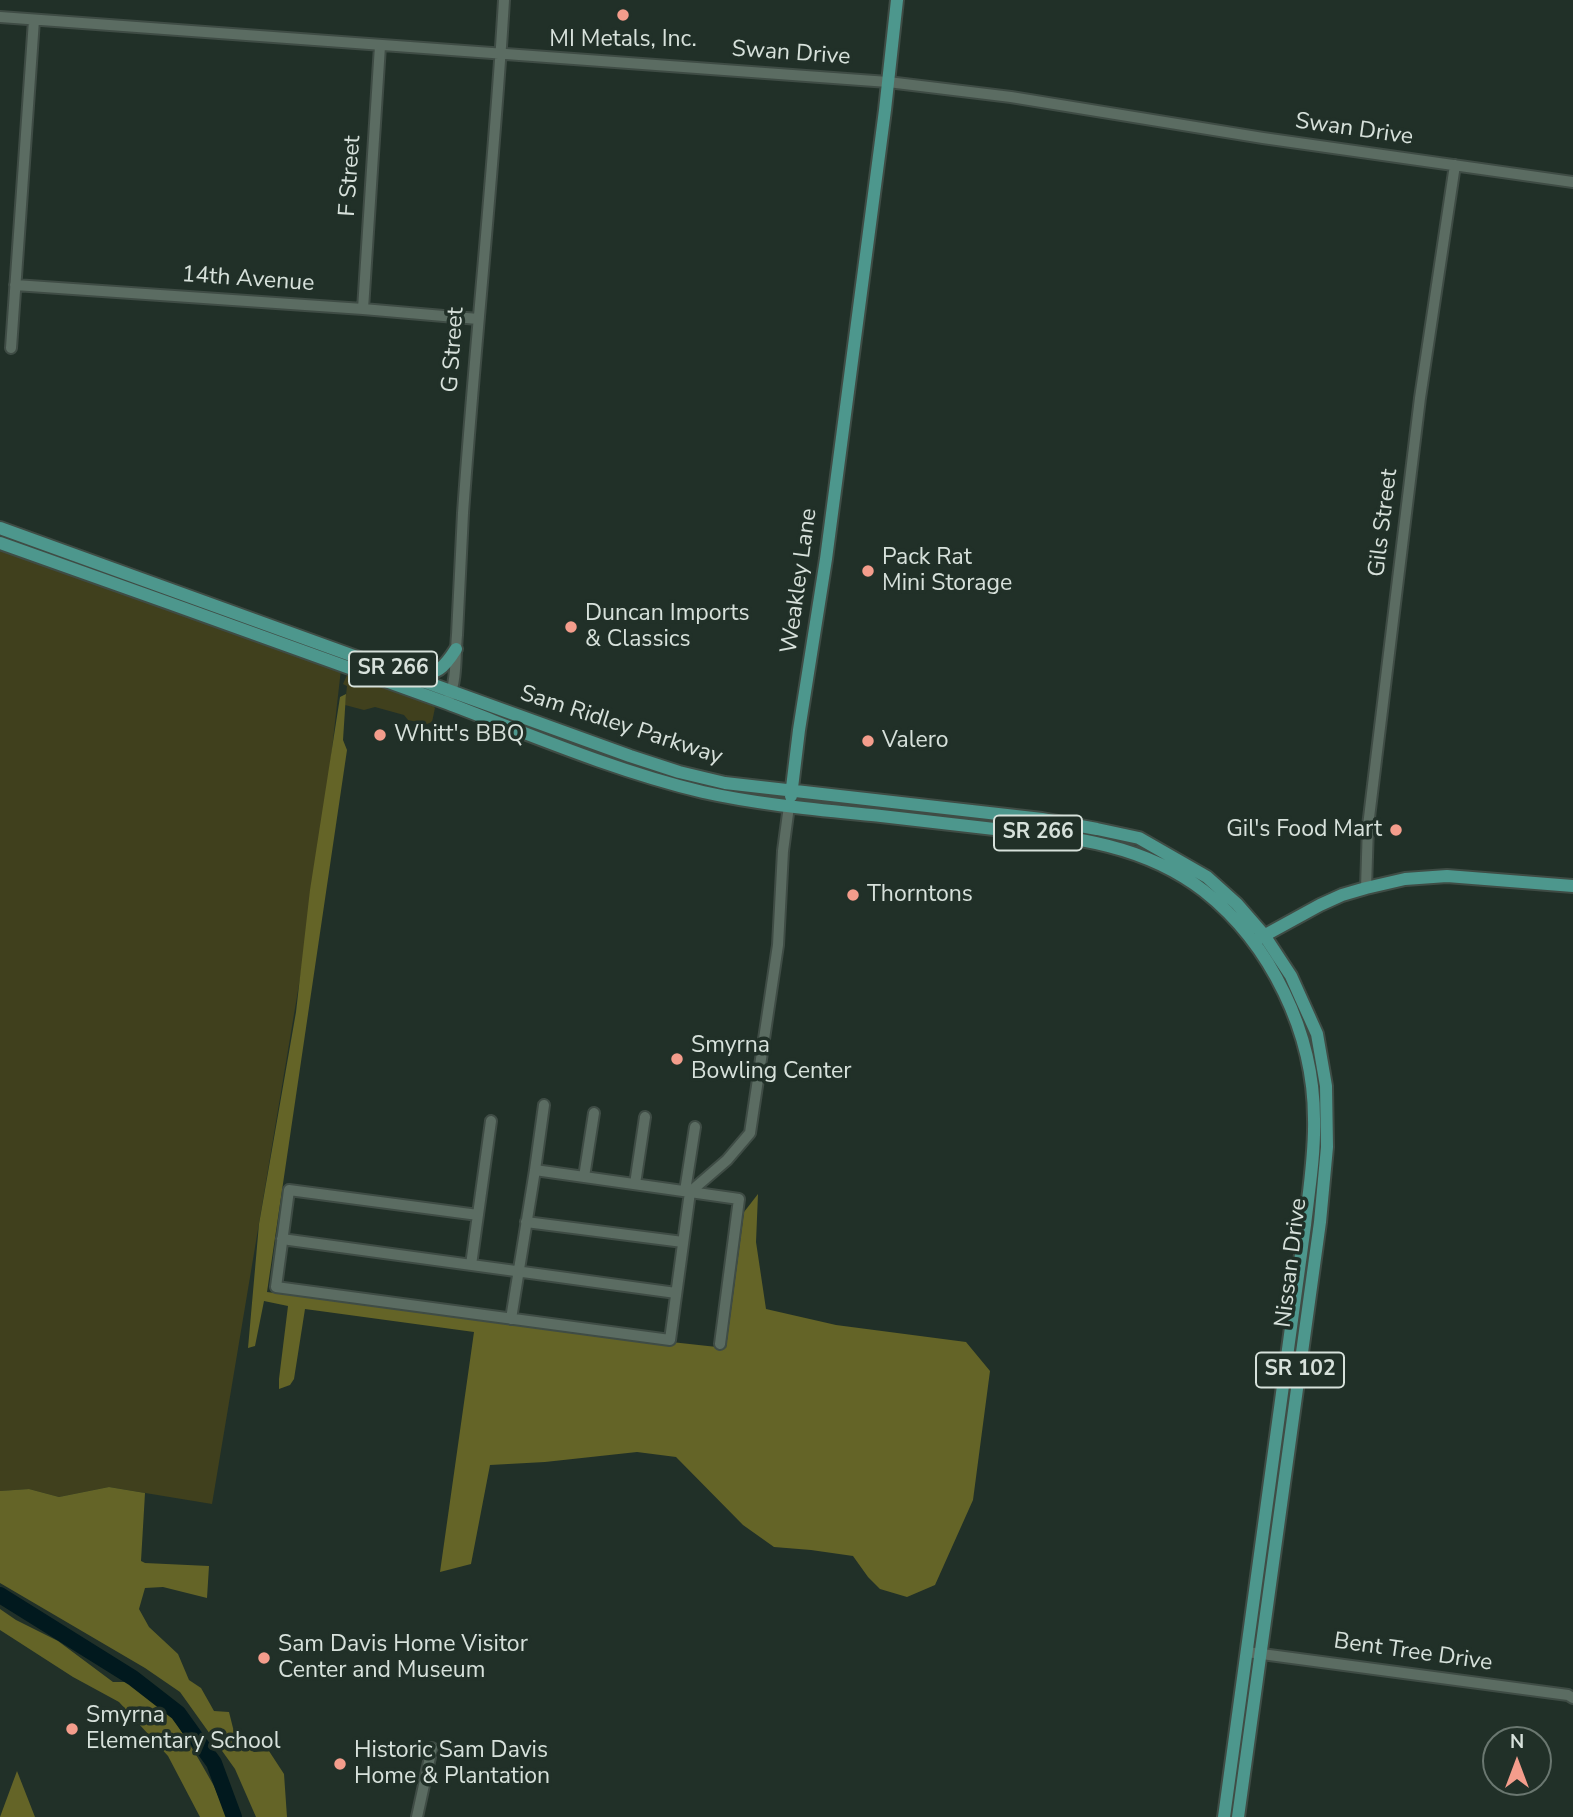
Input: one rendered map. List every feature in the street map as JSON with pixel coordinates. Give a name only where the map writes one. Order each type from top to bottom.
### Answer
[{"type":"main road","name":"Weakley Lane","points":[[789,807],[826,559],[897,0]]},
{"type":"main road","name":"Sam Ridley Parkway","points":[[0,528],[679,772],[725,783],[1042,819],[1139,838],[1207,877],[1237,904],[1259,938]]},
{"type":"main road","name":"Sam Ridley Parkway","points":[[0,543],[574,751],[705,792],[789,807],[1067,836],[1132,852],[1170,868],[1202,889],[1259,938]]},
{"type":"main road","points":[[405,674],[428,674],[441,669],[456,649]]},
{"type":"main road","points":[[1259,938],[1342,895],[1419,877],[1447,876],[1573,886]]},
{"type":"main road","name":"Nissan Drive","points":[[1224,1817],[1306,1225],[1315,1117],[1303,1040],[1259,938]]},
{"type":"main road","name":"Nissan Drive","points":[[1238,1817],[1318,1234],[1327,1147],[1326,1086],[1317,1034],[1291,976],[1259,938]]},
{"type":"street","name":"G Street","points":[[447,704],[452,691],[456,649],[478,319],[504,0]]},
{"type":"street","name":"Swan Drive","points":[[0,18],[888,82],[1011,97],[1263,138],[1573,182]]},
{"type":"street","points":[[11,348],[34,20]]},
{"type":"street","name":"F Street","points":[[363,309],[380,46]]},
{"type":"street","name":"Gils Street","points":[[1366,888],[1368,827],[1420,398],[1455,165]]},
{"type":"street","name":"14th Avenue","points":[[15,285],[478,319]]},
{"type":"street","name":"Weakley Lane","points":[[688,1191],[727,1160],[750,1133],[778,945],[782,861],[789,807]]},
{"type":"street","points":[[511,1319],[544,1105]]},
{"type":"street","points":[[584,1177],[594,1113]]},
{"type":"street","points":[[635,1184],[645,1117]]},
{"type":"street","points":[[471,1265],[491,1121]]},
{"type":"street","points":[[478,1216],[289,1190],[276,1287],[670,1340],[695,1127]]},
{"type":"street","points":[[535,1170],[739,1199],[720,1343]]},
{"type":"street","points":[[526,1222],[683,1242]]},
{"type":"street","points":[[282,1239],[676,1293]]},
{"type":"street","name":"Bent Tree Drive","points":[[1247,1652],[1567,1695],[1573,1698]]},
{"type":"street","points":[[417,1817],[432,1748]]},
{"type":"shaded area","points":[[0,549],[341,669],[319,865],[212,1504],[109,1487],[59,1497],[29,1489],[0,1491]]},
{"type":"shaded area","points":[[348,673],[432,704],[435,708],[432,722],[427,724],[408,720],[404,715],[375,707],[364,710],[345,705],[347,686],[343,684]]},
{"type":"shaded area","points":[[346,694],[343,740],[347,750],[267,1292],[498,1323],[726,1348],[744,1212],[758,1194],[756,1242],[766,1309],[836,1325],[966,1342],[990,1371],[973,1500],[935,1585],[907,1597],[880,1589],[853,1556],[774,1547],[743,1525],[676,1457],[637,1452],[490,1465],[471,1564],[440,1572],[474,1332],[305,1309],[294,1379],[290,1385],[279,1389],[288,1306],[264,1301],[255,1346],[248,1348],[259,1224],[296,1012],[310,890],[340,697]]},
{"type":"shaded area","points":[[109,1487],[145,1493],[141,1561],[209,1566],[207,1598],[163,1587],[145,1588],[139,1609],[149,1627],[178,1654],[189,1680],[201,1688],[214,1711],[229,1712],[235,1736],[254,1752],[269,1751],[284,1774],[287,1817],[256,1817],[235,1769],[180,1692],[145,1668],[0,1583],[0,1491],[29,1489],[59,1497]]},
{"type":"shaded area","points":[[0,1609],[58,1641],[113,1682],[131,1682],[138,1691],[170,1713],[214,1786],[227,1817],[200,1817],[168,1756],[119,1702],[73,1677],[0,1630]]},
{"type":"shaded area","points":[[17,1771],[35,1817],[0,1817]]},
{"type":"waterway","points":[[0,1595],[133,1678],[178,1713],[214,1763],[234,1817]]},
{"type":"place","name":"MI Metals, Inc.","points":[[623,15]]},
{"type":"place","name":"Pack Rat Mini Storage","points":[[868,571]]},
{"type":"place","name":"Duncan Imports & Classics","points":[[571,627]]},
{"type":"place","name":"Whitt's BBQ","points":[[380,735]]},
{"type":"place","name":"Valero","points":[[868,741]]},
{"type":"place","name":"Gil's Food Mart","points":[[1396,830]]},
{"type":"place","name":"Thorntons","points":[[853,895]]},
{"type":"place","name":"Smyrna Bowling Center","points":[[677,1059]]},
{"type":"place","name":"Sam Davis Home Visitor Center and Museum","points":[[264,1658]]},
{"type":"place","name":"Smyrna Elementary School","points":[[72,1729]]},
{"type":"place","name":"Historic Sam Davis Home & Plantation","points":[[340,1764]]}]
